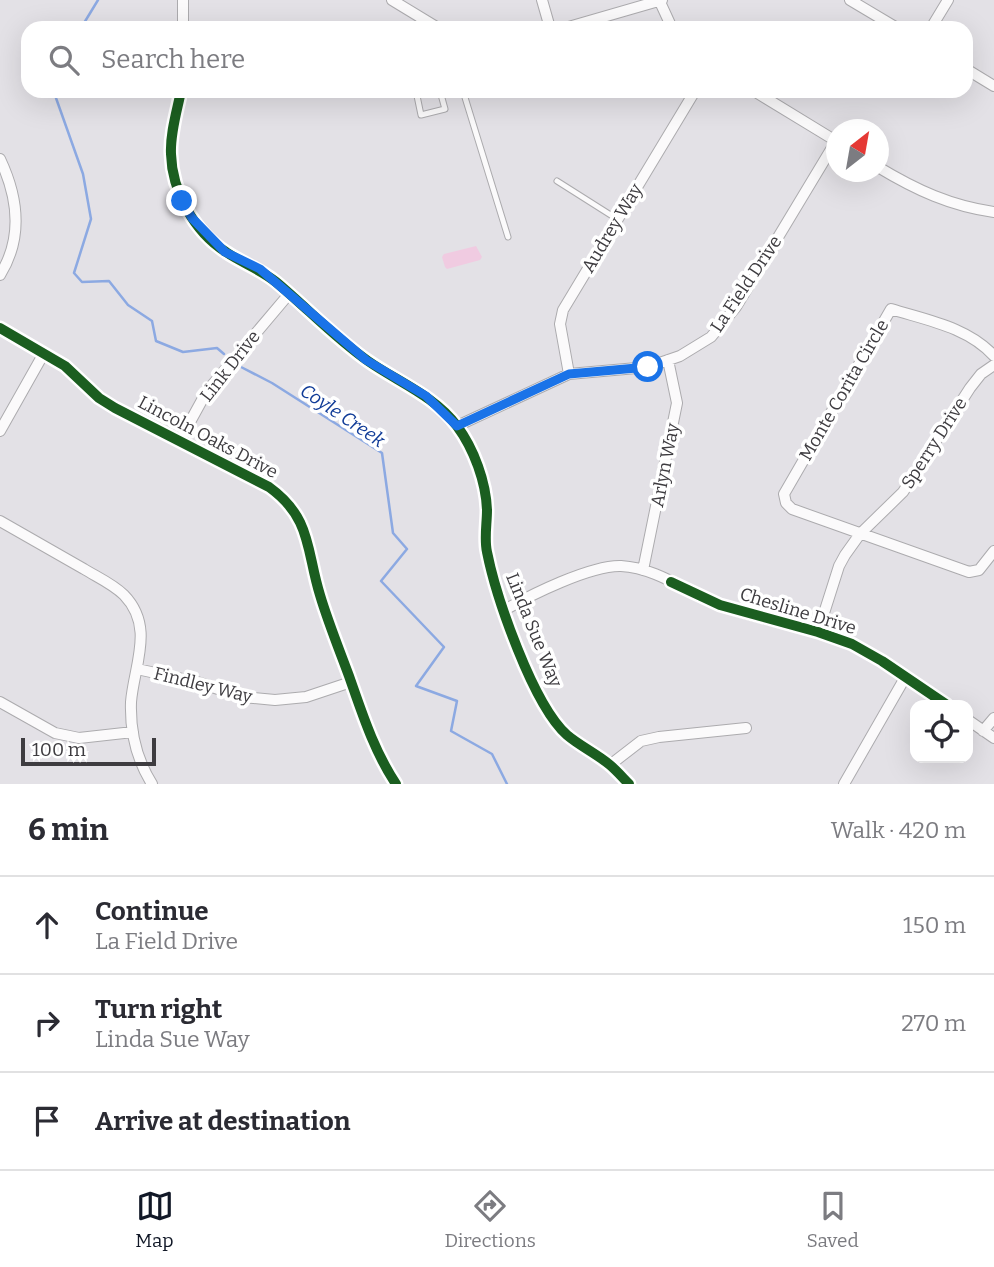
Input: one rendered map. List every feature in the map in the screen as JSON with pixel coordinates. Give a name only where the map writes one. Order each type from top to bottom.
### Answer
[{"type":"street","points":[[183,0],[183,21]]},
{"type":"street","points":[[392,0],[417,21]]},
{"type":"street","points":[[542,0],[548,21]]},
{"type":"street","points":[[850,0],[885,21]]},
{"type":"street","points":[[936,21],[948,0]]},
{"type":"street","points":[[590,21],[661,1],[669,21]]},
{"type":"street","points":[[973,73],[994,86]]},
{"type":"street","name":"Linda Sue Way","points":[[180,98],[171,153],[182,201],[192,218],[225,252],[260,269],[366,360],[426,396],[457,426],[477,464],[484,489],[487,507],[486,548],[503,611],[551,716],[567,734],[611,765],[629,784]]},
{"type":"street","name":"Audrey Way","points":[[569,374],[560,324],[563,310],[691,98]]},
{"type":"street","points":[[765,98],[826,135]]},
{"type":"street","name":"La Field Drive","points":[[457,426],[569,374],[648,367],[680,356],[711,337],[736,307],[826,158]]},
{"type":"street","points":[[0,159],[11,182],[16,207],[16,233],[0,275]]},
{"type":"street","points":[[889,173],[940,200],[994,212]]},
{"type":"street","name":"Link Drive","points":[[179,442],[207,391],[289,295]]},
{"type":"street","name":"Monte Corita Circle","points":[[860,534],[792,509],[786,503],[784,494],[891,309],[959,331],[982,344],[994,356]]},
{"type":"street","name":"Lincoln Oaks Drive","points":[[0,328],[71,370],[99,398],[115,408],[269,487],[296,512],[307,535],[320,595],[351,682],[376,749],[396,784]]},
{"type":"street","points":[[0,430],[44,353]]},
{"type":"street","name":"Arlyn Way","points":[[643,570],[673,434],[677,403],[668,360]]},
{"type":"street","name":"Sperry Drive","points":[[818,632],[839,566],[860,534],[903,492],[970,388],[981,374],[994,365]]},
{"type":"street","points":[[0,521],[123,594],[131,603],[141,626],[142,645],[131,704],[133,732],[141,763],[152,784]]},
{"type":"street","points":[[860,534],[968,572],[979,570],[994,551]]},
{"type":"street","name":"Chesline Drive","points":[[503,611],[589,572],[619,566],[643,570],[720,605],[852,644],[940,700]]},
{"type":"street","name":"Findley Way","points":[[137,669],[197,682],[242,697],[275,700],[306,697],[351,682]]},
{"type":"street","points":[[845,784],[905,677]]},
{"type":"street","points":[[0,702],[55,733],[79,738],[133,732]]},
{"type":"street","points":[[983,731],[994,718]]},
{"type":"street","points":[[973,724],[994,738]]},
{"type":"street","points":[[611,765],[641,741],[746,728]]},
{"type":"lane","points":[[417,98],[421,115],[445,109],[442,98]]},
{"type":"lane","points":[[465,98],[508,237]]},
{"type":"lane","points":[[557,181],[617,219]]},
{"type":"shaded area","points":[[476,246],[482,257],[480,260],[447,269],[445,267],[442,257],[444,254]]},
{"type":"waterway","name":"Coyle Creek","points":[[85,21],[98,0]]},
{"type":"waterway","name":"Coyle Creek","points":[[56,98],[83,174],[91,219],[74,273],[82,282],[109,281],[128,305],[152,321],[156,341],[183,352],[217,348],[224,354]]},
{"type":"waterway","name":"Coyle Creek","points":[[241,367],[272,383],[382,453],[393,533],[407,549],[381,581],[444,647],[416,686],[457,701],[451,731],[492,754],[507,784]]},
{"type":"cycle path","points":[[179,98],[172,138],[172,168],[180,196],[195,222],[214,244],[264,273],[356,352],[438,406],[457,426],[469,445],[482,477],[487,510],[486,547],[507,622],[529,676],[541,700],[567,735],[605,761],[629,784]]},
{"type":"cycle path","points":[[0,328],[65,366],[99,398],[115,408],[269,487],[283,499],[300,523],[323,605],[364,718],[381,758],[396,784]]},
{"type":"cycle path","points":[[671,582],[720,605],[852,644],[940,700]]},
{"type":"route","points":[[182,201],[192,218],[225,252],[260,269],[366,360],[426,396],[457,426],[569,374],[648,367]]}]
